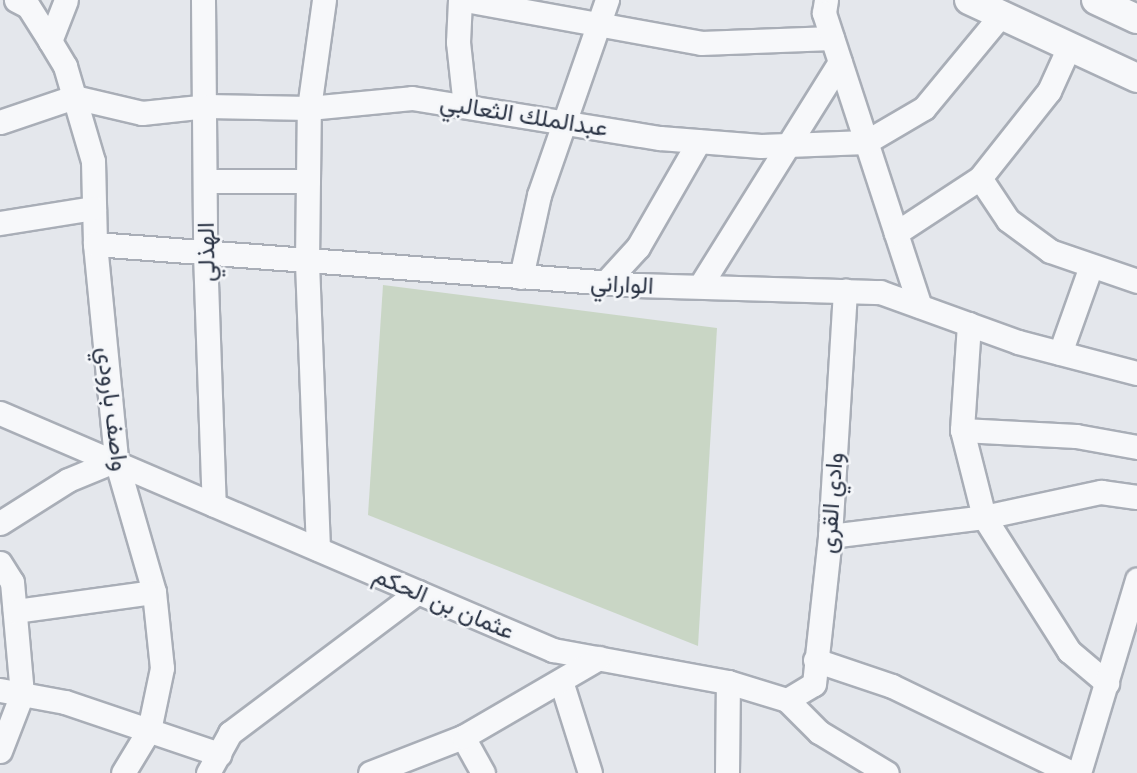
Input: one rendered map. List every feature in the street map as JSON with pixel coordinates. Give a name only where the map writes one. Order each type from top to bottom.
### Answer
[{"type":"street","name":"واصف بارودي","points":[[16,0],[28,6],[65,66],[93,161],[95,244],[116,460],[154,592],[162,668],[149,730],[123,773]]},
{"type":"street","points":[[50,41],[66,0]]},
{"type":"street","name":"الهذلي","points":[[203,0],[207,106],[205,253],[214,505]]},
{"type":"street","points":[[318,550],[307,262],[309,108],[324,0]]},
{"type":"street","points":[[465,106],[458,42],[463,0],[598,27],[701,43],[832,38]]},
{"type":"street","points":[[520,277],[539,195],[607,0]]},
{"type":"street","points":[[826,0],[824,13],[920,306]]},
{"type":"street","points":[[969,0],[1137,78]]},
{"type":"street","points":[[1105,2],[1137,19]]},
{"type":"street","name":"عبدالملك الثعالبي","points":[[74,97],[142,113],[207,106],[309,108],[412,98],[699,141],[786,145],[866,142],[924,108],[1001,15]]},
{"type":"street","points":[[896,233],[980,178],[1049,91],[1069,47]]},
{"type":"street","points":[[700,286],[840,62]]},
{"type":"street","points":[[0,122],[74,97]]},
{"type":"street","points":[[605,283],[638,247],[699,141]]},
{"type":"street","points":[[980,178],[1008,220],[1050,251],[1137,281]]},
{"type":"street","points":[[206,181],[308,181]]},
{"type":"street","points":[[0,223],[94,208]]},
{"type":"street","name":"الواراني","points":[[95,244],[605,283],[880,292],[1060,353],[1137,373]]},
{"type":"street","points":[[1060,353],[1091,266]]},
{"type":"street","name":"وادي القرى","points":[[787,700],[814,684],[830,536],[845,290]]},
{"type":"street","points":[[969,324],[962,430],[984,517],[1069,651],[1107,683]]},
{"type":"street","name":"عثمان بن الحكم","points":[[0,413],[116,460],[214,505],[553,650],[728,682],[787,700],[819,732],[887,773]]},
{"type":"street","points":[[962,430],[1076,436],[1137,447]]},
{"type":"street","points":[[0,523],[68,480],[116,460]]},
{"type":"street","points":[[830,536],[984,517],[1101,492],[1137,498]]},
{"type":"street","points":[[0,563],[12,582],[15,611],[11,692],[0,751]]},
{"type":"street","points":[[1079,773],[1137,580]]},
{"type":"street","points":[[15,611],[154,592]]},
{"type":"street","points":[[11,692],[65,702],[149,730],[213,763],[230,733],[418,592]]},
{"type":"street","points":[[370,773],[463,737],[599,658]]},
{"type":"street","points":[[815,660],[892,686],[1072,773]]},
{"type":"street","points":[[561,681],[590,773]]},
{"type":"street","points":[[727,773],[728,682]]},
{"type":"street","points":[[463,737],[483,773]]},
{"type":"green space","points":[[383,285],[717,328],[698,646],[368,515]]}]
